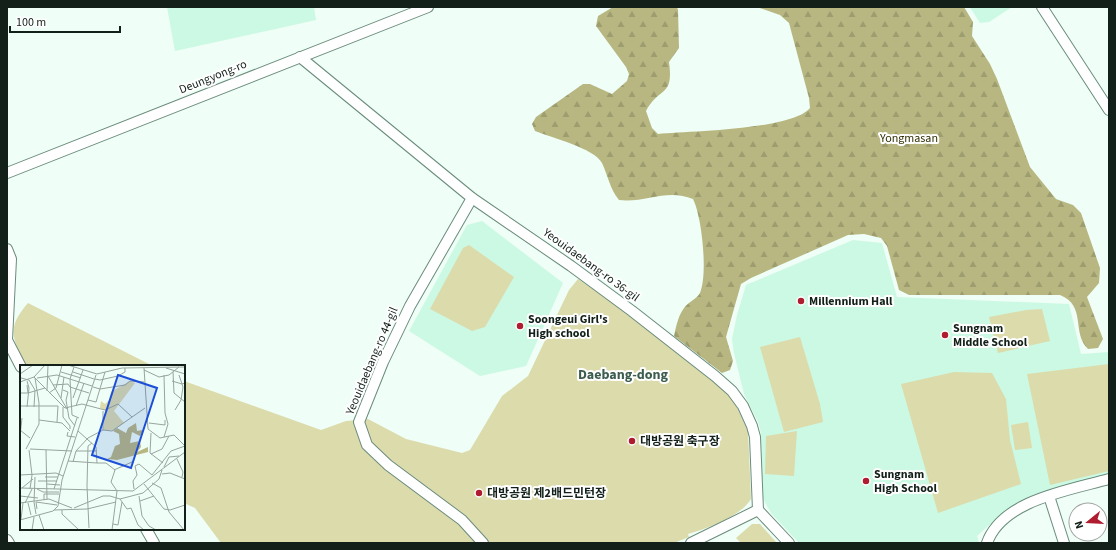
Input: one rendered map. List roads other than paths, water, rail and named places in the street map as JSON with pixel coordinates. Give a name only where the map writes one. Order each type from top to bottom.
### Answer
[{"type":"street","name":"Deungyong-ro","points":[[7,173],[428,7]]},
{"type":"street","points":[[1042,7],[1109,110]]},
{"type":"street","name":"Yeouidaebang-ro 36-gil","points":[[300,57],[472,198],[571,266],[632,311],[732,391],[743,406],[755,437],[758,510]]},
{"type":"street","name":"Yeouidaebang-ro 44-gil","points":[[472,198],[410,306],[383,362],[359,422],[366,445],[388,465],[462,520],[483,543]]},
{"type":"street","points":[[7,249],[10,259],[7,340],[20,365]]},
{"type":"street","points":[[987,543],[992,531],[1017,509],[1049,496],[1109,479]]},
{"type":"street","points":[[1049,496],[1064,543]]},
{"type":"street","points":[[691,543],[758,510],[789,543]]},
{"type":"street","points":[[147,530],[154,543]]},
{"type":"place","name":"Millennium Hall","points":[[801,301]]},
{"type":"place","name":"Soongeui Girl's High school","points":[[520,326]]},
{"type":"place","name":"Sungnam Middle School","points":[[945,335]]},
{"type":"place","name":"대방공원 축구장","points":[[632,441]]},
{"type":"place","name":"Sungnam High School","points":[[866,481]]},
{"type":"place","name":"대방공원 제2배드민턴장","points":[[479,493]]},
{"type":"district","name":"Daebang-dong","points":[[623,375]]},
{"type":"park label","name":"Yongmasan","points":[[909,138]]}]
